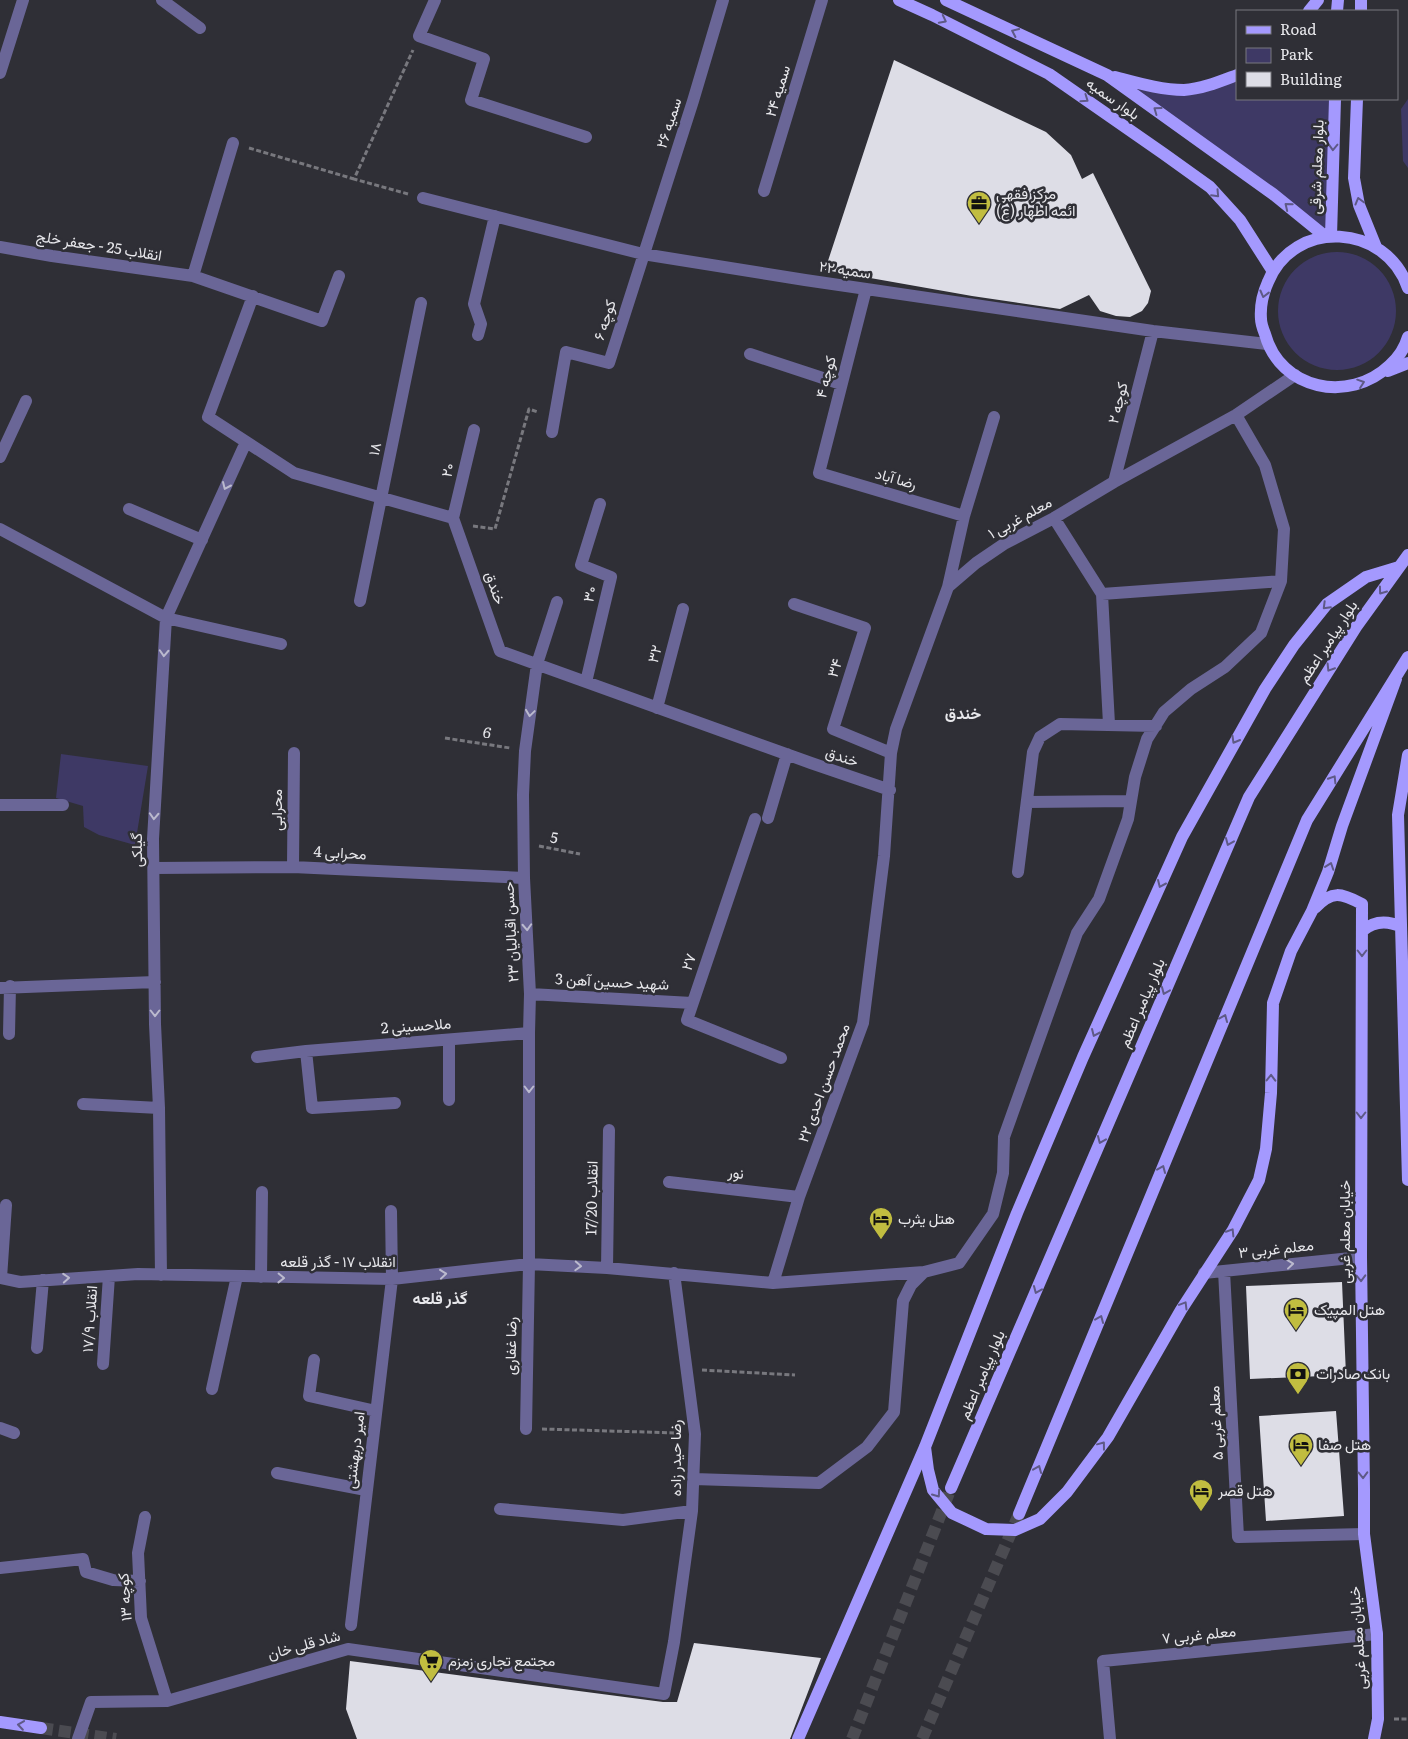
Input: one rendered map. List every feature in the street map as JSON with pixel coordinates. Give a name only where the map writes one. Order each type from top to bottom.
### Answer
[{"type":"main road","name":"بلوار سمیه","points":[[899,0],[1049,74],[1210,187],[1240,220],[1272,270]]},
{"type":"main road","name":"بلوار سمیه","points":[[946,0],[1107,75],[1273,194],[1328,236]]},
{"type":"main road","points":[[1310,10],[1318,0]]},
{"type":"main road","points":[[1107,75],[1153,87],[1185,90],[1217,83],[1236,75]]},
{"type":"main road","name":"بلوار معلم شرقی","points":[[1328,236],[1335,100]]},
{"type":"main road","points":[[1357,100],[1354,178],[1359,204],[1376,247]]},
{"type":"main road","points":[[1408,288],[1405,278],[1392,260],[1376,247],[1354,238],[1328,236],[1308,241],[1288,253],[1272,270],[1263,294],[1261,319],[1267,344],[1279,362],[1295,375],[1316,385],[1338,388],[1361,384],[1408,363]]},
{"type":"main road","points":[[1392,260],[1408,262]]},
{"type":"main road","points":[[1381,374],[1396,359],[1408,337]]},
{"type":"main road","name":"بلوار پیامبر اعظم","points":[[951,1488],[1248,797],[1356,627],[1408,555]]},
{"type":"main road","points":[[798,1739],[925,1447],[1017,1213],[1182,837],[1265,688],[1294,645],[1327,604],[1366,577],[1399,567]]},
{"type":"main road","points":[[1019,1514],[1306,820],[1408,657]]},
{"type":"main road","points":[[925,1447],[933,1490],[952,1513],[986,1529],[1015,1530],[1040,1519],[1067,1492],[1108,1437],[1204,1273],[1233,1230],[1259,1180],[1266,1149],[1271,1093],[1273,1003],[1291,951],[1312,911],[1328,872],[1342,826],[1396,679]]},
{"type":"main road","points":[[1408,755],[1398,815],[1403,829],[1401,927],[1408,1180]]},
{"type":"main road","name":"خیابان معلم غربی","points":[[1312,911],[1323,899],[1332,895],[1345,895],[1362,904],[1361,1257],[1364,1534],[1377,1634],[1378,1720],[1373,1739]]},
{"type":"main road","points":[[1362,931],[1381,922],[1388,922],[1401,927]]},
{"type":"main road","points":[[0,1722],[41,1728]]},
{"type":"street","points":[[0,73],[21,0]]},
{"type":"street","points":[[162,0],[200,28]]},
{"type":"street","points":[[435,0],[419,36],[484,59],[471,100],[586,137]]},
{"type":"street","name":"سمیه ۲۶","points":[[644,254],[723,0]]},
{"type":"street","name":"سمیه ۲۴","points":[[764,191],[822,0]]},
{"type":"street","points":[[193,276],[233,143]]},
{"type":"street","name":"سمیه ۲۲","points":[[424,198],[644,254],[1153,332],[1267,344]]},
{"type":"street","points":[[478,335],[481,324],[474,304],[495,216]]},
{"type":"street","name":"انقلاب 25 - جعفر خلج","points":[[0,247],[193,276],[322,320],[339,276]]},
{"type":"street","name":"کوچه ۶","points":[[552,432],[566,352],[609,363],[644,254]]},
{"type":"street","name":"کوچه ۴","points":[[819,473],[866,289]]},
{"type":"street","points":[[253,296],[208,416],[294,473],[454,521]]},
{"type":"street","name":"۱۸","points":[[360,601],[421,303]]},
{"type":"street","name":"کوچه ۲","points":[[1114,482],[1153,332]]},
{"type":"street","points":[[750,354],[841,384]]},
{"type":"street","name":"معلم غربی ۱","points":[[890,790],[891,753],[896,729],[948,587],[976,563],[1004,544],[1054,518],[1114,482],[1236,415],[1295,375]]},
{"type":"street","points":[[0,456],[26,401]]},
{"type":"street","points":[[674,1274],[773,1283],[924,1272],[959,1262],[993,1214],[1004,1173],[1004,1137],[1077,933],[1099,899],[1128,818],[1135,777],[1147,739],[1164,712],[1192,688],[1225,667],[1261,633],[1281,581],[1284,529],[1264,465],[1236,415]]},
{"type":"street","points":[[948,587],[964,516],[994,417]]},
{"type":"street","name":"۲۰","points":[[454,521],[474,430]]},
{"type":"street","name":"گیلکی","points":[[161,1275],[153,839],[166,618],[246,442]]},
{"type":"street","name":"رضا آباد","points":[[819,473],[964,516]]},
{"type":"street","name":"۳۰","points":[[586,682],[611,577],[581,565],[600,504]]},
{"type":"street","points":[[129,509],[202,540]]},
{"type":"street","points":[[1054,518],[1102,594],[1109,724]]},
{"type":"street","name":"خندق","points":[[454,521],[500,651],[890,790]]},
{"type":"street","points":[[0,529],[166,618],[281,644]]},
{"type":"street","points":[[1102,594],[1281,581]]},
{"type":"street","name":"۲۳ حسن اقبالیان","points":[[529,1264],[530,994],[522,809],[525,750],[537,664],[557,602]]},
{"type":"street","name":"۳۴","points":[[794,604],[865,628],[833,729],[891,753]]},
{"type":"street","name":"۳۲","points":[[657,708],[683,609]]},
{"type":"street","points":[[1018,872],[1033,752],[1040,737],[1060,724],[1156,726]]},
{"type":"street","name":"محرابی","points":[[293,868],[294,753]]},
{"type":"street","points":[[768,818],[787,754]]},
{"type":"street","name":"۲۲ محمد حسن احدی","points":[[773,1283],[799,1197],[863,1023],[884,856],[890,790]]},
{"type":"street","points":[[1027,802],[1131,801]]},
{"type":"street","points":[[0,805],[63,805]]},
{"type":"street","name":"۲۷","points":[[755,819],[692,1003],[688,1020],[781,1058]]},
{"type":"street","name":"محرابی 4","points":[[154,868],[293,868],[524,878]]},
{"type":"street","points":[[9,1034],[5,987],[155,982]]},
{"type":"street","name":"شهید حسین آهن 3","points":[[530,994],[692,1003]]},
{"type":"street","name":"ملاحسینی 2","points":[[257,1057],[306,1051],[529,1034]]},
{"type":"street","points":[[449,1040],[449,1100]]},
{"type":"street","points":[[306,1051],[312,1108],[395,1103]]},
{"type":"street","points":[[83,1104],[159,1108]]},
{"type":"street","name":"انقلاب 17/20","points":[[606,1268],[609,1130]]},
{"type":"street","name":"نور","points":[[669,1182],[799,1197]]},
{"type":"street","points":[[261,1277],[262,1192]]},
{"type":"street","points":[[0,1278],[6,1205]]},
{"type":"street","name":"امیر دربهشتی","points":[[350,1625],[392,1279],[391,1210]]},
{"type":"street","name":"معلم غربی ۳","points":[[1204,1273],[1361,1257]]},
{"type":"street","name":"انقلاب ۱۷ - گذر قلعه","points":[[0,1278],[20,1282],[138,1274],[392,1279],[529,1264],[674,1274]]},
{"type":"street","name":"رضا غفاری","points":[[526,1429],[529,1264]]},
{"type":"street","name":"معلم غربی ۵","points":[[1224,1271],[1238,1537],[1364,1534]]},
{"type":"street","points":[[694,1479],[819,1483],[867,1447],[894,1412],[903,1302],[911,1285],[924,1272]]},
{"type":"street","name":"رضا حیدر زاده","points":[[674,1274],[695,1434],[692,1511],[674,1642]]},
{"type":"street","name":"انقلاب ۱۷/۹","points":[[103,1364],[109,1276]]},
{"type":"street","points":[[212,1389],[236,1276]]},
{"type":"street","points":[[36,1348],[43,1280]]},
{"type":"street","points":[[314,1360],[309,1396],[376,1411]]},
{"type":"street","points":[[0,1428],[14,1433]]},
{"type":"street","points":[[277,1473],[366,1490]]},
{"type":"street","points":[[500,1509],[623,1520],[692,1511]]},
{"type":"street","name":"کوچه ۱۳","points":[[145,1517],[138,1552],[141,1618],[167,1701]]},
{"type":"street","points":[[0,1568],[83,1559],[86,1572],[113,1580],[140,1581]]},
{"type":"street","name":"معلم غربی ۷","points":[[1110,1739],[1103,1661],[1377,1634]]},
{"type":"street","name":"شاد قلی خان","points":[[78,1739],[91,1702],[167,1701],[348,1649],[664,1694],[674,1642]]},
{"type":"path","points":[[354,179],[419,36]]},
{"type":"path","points":[[233,143],[424,198]]},
{"type":"path","points":[[454,521],[495,529],[529,410],[555,415]]},
{"type":"path","name":"6","points":[[445,738],[525,750]]},
{"type":"path","name":"5","points":[[523,844],[580,854]]},
{"type":"path","points":[[687,1369],[795,1375]]},
{"type":"path","points":[[526,1429],[695,1434]]},
{"type":"green space","points":[[1107,75],[1185,90],[1236,75],[1236,100],[1333,100],[1328,235]]},
{"type":"green space","points":[[1408,99],[1408,168],[1403,161],[1401,109]]},
{"type":"green space","points":[[1337,252],[1360,256],[1379,269],[1392,288],[1396,311],[1392,334],[1379,353],[1360,366],[1337,370],[1314,366],[1295,353],[1282,334],[1278,311],[1282,288],[1295,269],[1314,256]]},
{"type":"green space","points":[[61,754],[148,766],[135,845],[99,835],[84,827],[83,806],[56,798]]},
{"type":"building","name":"مرکز فقهی ائمه اطهار (ع)","points":[[894,60],[1046,132],[1071,155],[1082,179],[1093,173],[1151,291],[1148,303],[1142,311],[1130,317],[1116,316],[1100,311],[1089,295],[1060,309],[972,296],[825,270]]},
{"type":"building","name":"هتل المپیک","points":[[1342,1282],[1346,1375],[1250,1379],[1246,1286]]},
{"type":"building","name":"هتل صفا","points":[[1336,1411],[1344,1516],[1266,1521],[1259,1416]]},
{"type":"building","name":"مجتمع تجاری زمزم","points":[[694,1643],[821,1658],[790,1739],[357,1739],[346,1709],[350,1661],[663,1702],[677,1702]]},
{"type":"tunnel","points":[[852,1739],[951,1488]]},
{"type":"tunnel","points":[[922,1739],[1019,1514]]},
{"type":"tunnel","points":[[41,1728],[116,1739]]},
{"type":"place","name":"مرکز فقهی ائمه اطهار (ع)","points":[[979,224]]},
{"type":"place","name":"هتل یثرب","points":[[881,1240]]},
{"type":"place","name":"هتل المپیک","points":[[1296,1331]]},
{"type":"place","name":"بانک صادرات","points":[[1298,1395]]},
{"type":"place","name":"هتل صفا","points":[[1301,1466]]},
{"type":"place","name":"هتل قصر","points":[[1201,1512]]},
{"type":"place","name":"مجتمع تجاری زمزم","points":[[431,1682]]},
{"type":"district","name":"خندق","points":[[963,713]]},
{"type":"district","name":"گذر قلعه","points":[[440,1298]]}]
